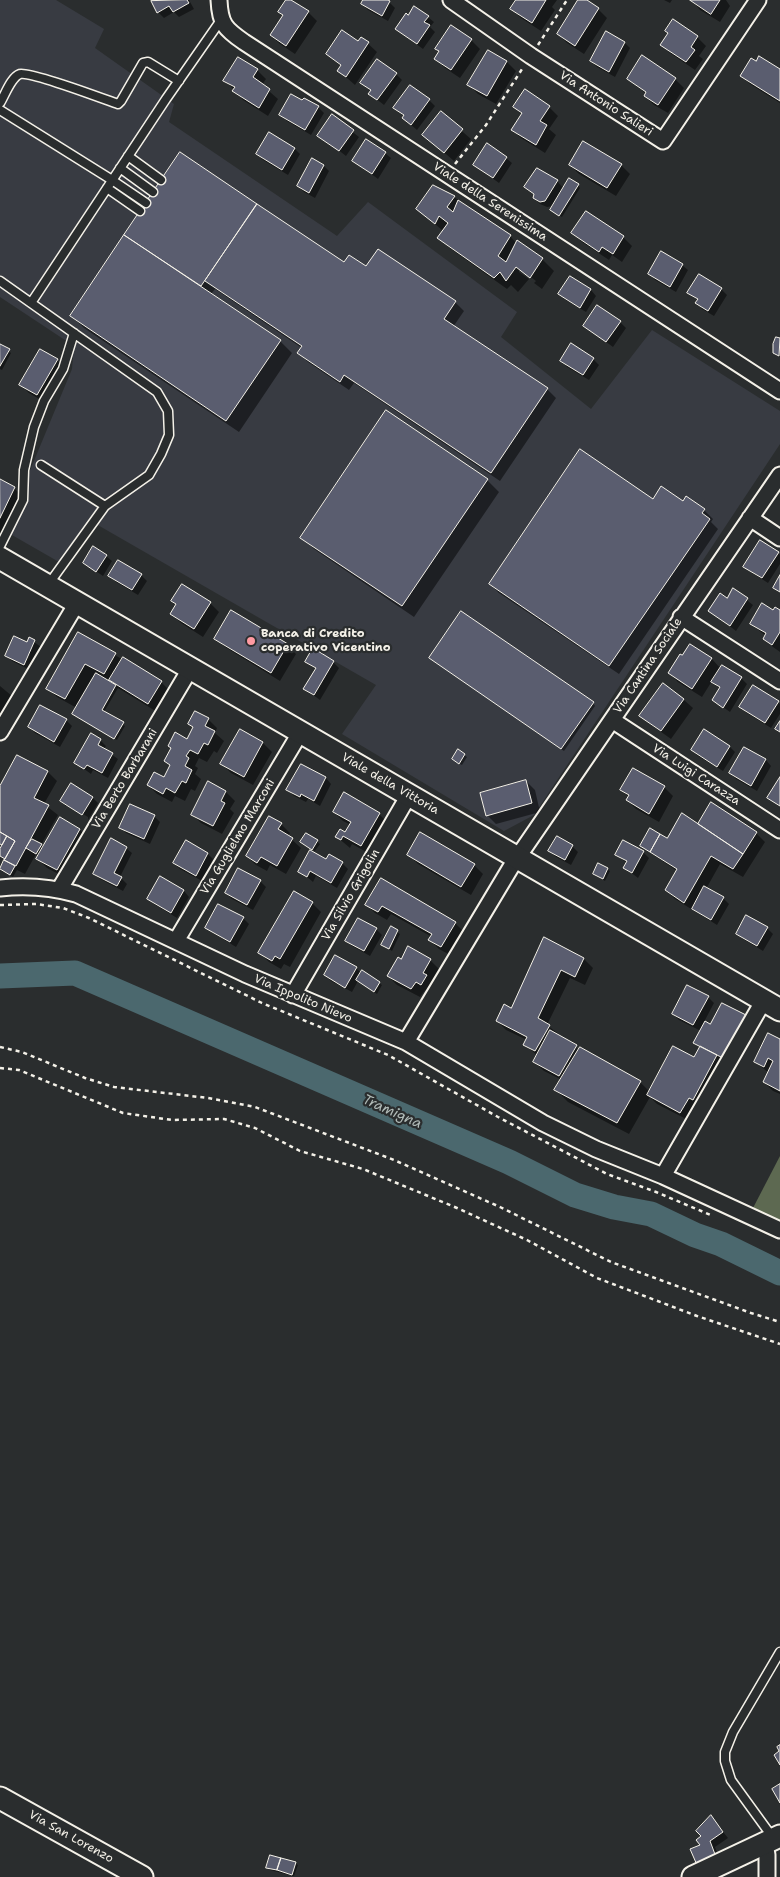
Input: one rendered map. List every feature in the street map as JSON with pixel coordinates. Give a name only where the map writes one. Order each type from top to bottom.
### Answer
[{"type":"street","points":[[219,0],[227,27]]},
{"type":"street","name":"Via Antonio Salieri","points":[[455,2],[531,56],[663,141],[758,0]]},
{"type":"street","name":"Viale della Serenissima","points":[[227,27],[446,174],[780,391]]},
{"type":"street","name":"Via Cantina Sociale","points":[[518,858],[681,617],[780,475]]},
{"type":"street","points":[[750,518],[780,538]]},
{"type":"street","name":"Viale della Vittoria","points":[[0,558],[772,1005]]},
{"type":"street","points":[[0,732],[77,603]]},
{"type":"street","points":[[681,617],[780,681]]},
{"type":"street","name":"Via Berto Barbarani","points":[[59,890],[190,669]]},
{"type":"street","name":"Via Luigi Carazza","points":[[612,720],[780,830]]},
{"type":"street","name":"Via Guglielmo Marconi","points":[[176,941],[300,733]]},
{"type":"street","name":"Via Silvio Grigolin","points":[[293,995],[409,795]]},
{"type":"street","points":[[406,1042],[518,858]]},
{"type":"street","name":"Via Ippolito Nievo","points":[[0,888],[29,886],[76,894],[293,995],[406,1042],[543,1123],[596,1149],[663,1176],[780,1230]]},
{"type":"street","points":[[663,1176],[772,1005]]},
{"type":"street","name":"Via San Lorenzo","points":[[0,1798],[142,1877]]},
{"type":"street","points":[[693,1877],[772,1840]]},
{"type":"street","points":[[767,1877],[767,1855],[772,1840]]},
{"type":"lane","points":[[31,303],[179,81],[227,27]]},
{"type":"lane","points":[[0,103],[15,77],[24,74],[64,84],[118,104],[122,101],[143,64],[148,62],[179,81]]},
{"type":"lane","points":[[0,110],[117,172],[151,195]]},
{"type":"lane","points":[[117,172],[151,195]]},
{"type":"lane","points":[[117,172],[151,195]]},
{"type":"lane","points":[[0,281],[157,392],[168,411],[169,435],[149,475],[105,506],[48,586]]},
{"type":"lane","points":[[0,546],[23,500],[24,470],[34,427],[44,401],[63,369],[74,333]]},
{"type":"lane","points":[[41,466],[105,506]]},
{"type":"lane","points":[[772,1840],[768,1831],[731,1780],[724,1752],[733,1732],[780,1652]]},
{"type":"path","points":[[446,174],[486,125],[567,0]]},
{"type":"path","points":[[0,905],[36,904],[63,908],[90,918],[216,981]]},
{"type":"path","points":[[0,1047],[22,1052],[85,1078],[114,1087],[208,1098],[255,1107],[394,1160],[500,1207],[611,1262],[741,1310],[780,1322]]},
{"type":"path","points":[[0,1068],[19,1070],[123,1113],[172,1120],[224,1119],[255,1128],[300,1151],[363,1169],[457,1208],[527,1240],[597,1278],[697,1316],[780,1344]]},
{"type":"shaded area","points":[[0,0],[56,0],[104,29],[95,48],[174,104],[169,122],[337,236],[368,202],[517,312],[501,337],[591,409],[652,330],[780,411],[780,444],[534,815],[504,831],[342,734],[376,685],[96,524],[66,566],[5,531],[72,369],[74,346],[0,297]]},
{"type":"green space","points":[[780,1156],[780,1222],[753,1208]]},
{"type":"building","points":[[187,0],[189,3],[173,12],[169,6],[157,13],[151,1]]},
{"type":"building","points":[[286,0],[291,0],[309,11],[286,46],[270,35],[283,15],[278,12]]},
{"type":"building","points":[[363,0],[390,1],[382,16],[361,4]]},
{"type":"building","points":[[516,0],[546,0],[532,23],[510,9]]},
{"type":"building","points":[[578,0],[587,0],[599,8],[575,46],[557,34]]},
{"type":"building","points":[[690,0],[720,0],[711,14]]},
{"type":"building","points":[[414,6],[429,16],[424,22],[430,25],[417,44],[395,29],[406,13],[408,15]]},
{"type":"building","points":[[673,19],[698,36],[691,47],[695,50],[686,62],[660,45],[668,33],[665,31]]},
{"type":"building","points":[[451,25],[472,39],[451,70],[434,59],[439,51],[435,49]]},
{"type":"building","points":[[342,30],[358,41],[361,37],[369,42],[346,77],[337,71],[341,65],[326,54]]},
{"type":"building","points":[[606,31],[625,42],[609,72],[590,61]]},
{"type":"building","points":[[488,50],[507,61],[487,96],[467,85]]},
{"type":"building","points":[[642,55],[676,78],[658,105],[644,96],[646,92],[627,79]]},
{"type":"building","points":[[759,56],[780,69],[780,101],[740,76],[751,58],[756,61]]},
{"type":"building","points":[[238,57],[258,69],[253,77],[270,89],[259,108],[232,91],[235,87],[223,81]]},
{"type":"building","points":[[377,59],[397,73],[377,100],[368,94],[371,90],[360,83]]},
{"type":"building","points":[[410,85],[430,99],[411,125],[402,118],[404,115],[393,108]]},
{"type":"building","points":[[525,89],[550,106],[540,121],[547,125],[536,145],[511,130],[522,113],[513,107]]},
{"type":"building","points":[[291,94],[319,106],[305,130],[279,115]]},
{"type":"building","points":[[441,111],[463,129],[444,153],[422,135]]},
{"type":"building","points":[[332,114],[354,130],[339,151],[317,136]]},
{"type":"building","points":[[269,132],[295,148],[282,170],[256,154]]},
{"type":"building","points":[[366,139],[386,152],[372,174],[352,161]]},
{"type":"building","points":[[583,141],[622,164],[607,188],[569,165]]},
{"type":"building","points":[[487,143],[507,157],[493,178],[473,165]]},
{"type":"building","points":[[180,152],[257,204],[201,286],[124,235]]},
{"type":"building","points":[[312,158],[324,165],[309,193],[297,186]]},
{"type":"building","points":[[537,168],[558,180],[545,201],[540,202],[533,198],[534,194],[524,187]]},
{"type":"building","points":[[569,178],[579,184],[559,216],[550,210]]},
{"type":"building","points":[[433,185],[455,196],[447,207],[453,212],[458,200],[511,235],[498,256],[506,262],[517,240],[543,258],[530,278],[516,267],[506,281],[500,272],[494,278],[437,238],[448,223],[439,216],[435,224],[416,209]]},
{"type":"building","points":[[257,204],[344,262],[349,255],[366,266],[378,249],[456,301],[444,319],[548,388],[491,473],[344,375],[340,382],[297,353],[302,346],[205,281]]},
{"type":"building","points":[[586,211],[624,236],[613,254],[602,247],[599,252],[571,233]]},
{"type":"building","points":[[124,235],[281,340],[226,421],[70,316]]},
{"type":"building","points":[[661,251],[683,264],[670,287],[648,274]]},
{"type":"building","points":[[699,274],[722,288],[708,311],[695,303],[698,299],[687,293]]},
{"type":"building","points":[[570,276],[591,289],[580,308],[558,294]]},
{"type":"building","points":[[597,305],[621,321],[606,342],[583,326]]},
{"type":"building","points":[[776,337],[780,338],[779,356],[773,353],[773,344]]},
{"type":"building","points":[[571,343],[594,358],[583,375],[560,361]]},
{"type":"building","points":[[0,344],[10,349],[0,366]]},
{"type":"building","points":[[40,349],[58,359],[37,395],[19,385]]},
{"type":"building","points":[[386,410],[488,479],[402,606],[300,538]]},
{"type":"building","points":[[580,449],[653,499],[661,486],[683,501],[686,496],[705,509],[702,513],[710,519],[609,666],[489,584]]},
{"type":"building","points":[[0,479],[15,487],[0,518]]},
{"type":"building","points":[[760,540],[779,552],[762,578],[743,567]]},
{"type":"building","points":[[93,546],[107,555],[96,572],[83,563]]},
{"type":"building","points":[[118,560],[142,574],[132,590],[108,576]]},
{"type":"building","points":[[780,575],[780,592],[773,588]]},
{"type":"building","points":[[182,584],[211,602],[194,629],[170,614],[176,604],[171,601]]},
{"type":"building","points":[[733,588],[748,598],[730,626],[708,611],[720,593],[727,598]]},
{"type":"building","points":[[762,603],[773,610],[775,607],[780,610],[780,632],[772,645],[763,639],[766,633],[750,624]]},
{"type":"building","name":"Banca di Credito coperativo Vicentino","points":[[231,610],[288,644],[271,673],[214,639]]},
{"type":"building","points":[[461,611],[594,702],[561,749],[429,658]]},
{"type":"building","points":[[78,632],[116,653],[104,674],[85,664],[65,699],[46,689]]},
{"type":"building","points":[[14,636],[27,642],[29,637],[35,640],[24,665],[5,656]]},
{"type":"building","points":[[690,644],[712,658],[692,689],[668,673],[680,654],[682,655]]},
{"type":"building","points":[[313,648],[334,661],[314,695],[303,689],[316,668],[305,662]]},
{"type":"building","points":[[123,657],[162,681],[148,704],[109,680]]},
{"type":"building","points":[[722,665],[742,677],[723,708],[712,700],[720,687],[711,682]]},
{"type":"building","points":[[96,673],[116,685],[102,710],[124,722],[114,739],[72,714]]},
{"type":"building","points":[[663,683],[684,699],[661,731],[639,716]]},
{"type":"building","points":[[753,685],[779,701],[765,723],[739,707]]},
{"type":"building","points":[[40,705],[67,719],[54,742],[28,727]]},
{"type":"building","points":[[195,711],[209,718],[205,726],[215,731],[208,745],[204,743],[198,754],[190,750],[186,756],[189,758],[185,766],[192,770],[186,783],[182,781],[175,793],[166,788],[163,794],[147,785],[154,772],[164,777],[170,765],[164,761],[171,748],[168,746],[175,732],[187,739],[193,727],[188,724]]},
{"type":"building","points":[[780,721],[780,732],[775,729]]},
{"type":"building","points":[[240,729],[263,742],[244,777],[220,764]]},
{"type":"building","points":[[704,729],[730,746],[717,767],[691,750]]},
{"type":"building","points":[[91,733],[101,739],[98,745],[113,753],[102,773],[87,765],[84,769],[74,763]]},
{"type":"building","points":[[744,747],[766,759],[751,786],[729,773]]},
{"type":"building","points":[[458,749],[465,754],[459,764],[452,759]]},
{"type":"building","points":[[17,755],[48,771],[34,798],[49,805],[16,866],[4,860],[15,841],[0,832],[0,786]]},
{"type":"building","points":[[301,764],[326,777],[314,801],[301,794],[300,797],[286,790]]},
{"type":"building","points":[[633,768],[665,786],[649,814],[626,800],[629,795],[620,790]]},
{"type":"building","points":[[780,777],[780,806],[767,798]]},
{"type":"building","points":[[526,780],[532,803],[486,816],[480,793]]},
{"type":"building","points":[[208,781],[226,791],[221,801],[225,803],[213,826],[191,815]]},
{"type":"building","points":[[71,783],[93,797],[82,815],[60,801]]},
{"type":"building","points":[[344,792],[380,813],[361,846],[343,836],[341,840],[335,837],[340,829],[345,832],[351,822],[333,812]]},
{"type":"building","points":[[711,802],[757,832],[743,854],[698,824]]},
{"type":"building","points":[[130,804],[155,815],[144,839],[119,828]]},
{"type":"building","points":[[682,813],[743,854],[733,869],[711,856],[684,903],[665,890],[677,869],[650,852],[660,834],[667,838]]},
{"type":"building","points":[[269,816],[282,823],[278,829],[293,838],[277,866],[261,857],[257,863],[246,856]]},
{"type":"building","points":[[60,817],[80,829],[57,870],[36,859]]},
{"type":"building","points":[[650,828],[660,834],[650,852],[640,846]]},
{"type":"building","points":[[0,832],[7,836],[2,845],[0,844]]},
{"type":"building","points":[[420,832],[475,864],[461,887],[407,855]]},
{"type":"building","points":[[306,833],[318,840],[312,850],[300,842]]},
{"type":"building","points":[[7,836],[15,841],[5,859],[0,856],[0,849]]},
{"type":"building","points":[[557,836],[573,845],[565,860],[548,851]]},
{"type":"building","points":[[111,838],[127,847],[114,873],[122,877],[117,886],[93,874]]},
{"type":"building","points":[[32,839],[42,844],[36,854],[26,848]]},
{"type":"building","points":[[186,840],[208,853],[196,876],[173,863]]},
{"type":"building","points":[[623,840],[644,851],[632,873],[623,868],[627,861],[615,855]]},
{"type":"building","points":[[310,850],[326,859],[329,854],[343,862],[331,883],[310,871],[307,877],[298,872]]},
{"type":"building","points":[[4,860],[15,866],[10,875],[0,869]]},
{"type":"building","points":[[598,863],[608,868],[603,879],[593,874]]},
{"type":"building","points":[[238,868],[261,880],[247,905],[225,893]]},
{"type":"building","points":[[160,876],[184,890],[171,913],[147,899]]},
{"type":"building","points":[[381,878],[456,922],[441,947],[428,940],[432,934],[382,906],[378,912],[365,905]]},
{"type":"building","points":[[704,886],[724,897],[711,920],[692,909]]},
{"type":"building","points":[[294,891],[313,902],[280,959],[275,956],[272,961],[258,953]]},
{"type":"building","points":[[218,904],[244,917],[230,942],[205,928]]},
{"type":"building","points":[[746,915],[768,927],[757,946],[736,934]]},
{"type":"building","points":[[358,918],[377,928],[364,951],[345,941]]},
{"type":"building","points":[[391,926],[398,930],[389,949],[381,945]]},
{"type":"building","points":[[544,937],[584,958],[575,977],[561,970],[538,1018],[550,1025],[535,1051],[523,1045],[527,1037],[496,1021],[504,1004],[511,1008]]},
{"type":"building","points":[[408,946],[431,959],[423,973],[427,975],[421,985],[416,982],[411,989],[387,976],[398,957],[401,959]]},
{"type":"building","points":[[335,955],[357,967],[345,988],[324,975]]},
{"type":"building","points":[[362,970],[380,982],[374,992],[356,980]]},
{"type":"building","points":[[687,985],[709,996],[693,1025],[672,1014]]},
{"type":"building","points":[[722,1003],[746,1015],[723,1058],[693,1043],[705,1021],[710,1024]]},
{"type":"building","points":[[550,1030],[577,1045],[559,1076],[533,1062]]},
{"type":"building","points":[[768,1033],[780,1039],[780,1091],[763,1082],[773,1061],[768,1058],[764,1067],[754,1062]]},
{"type":"building","points":[[673,1046],[694,1057],[700,1046],[717,1055],[693,1100],[689,1098],[680,1113],[647,1095]]},
{"type":"building","points":[[580,1047],[641,1081],[617,1123],[554,1090]]},
{"type":"building","points":[[780,1745],[780,1765],[774,1755],[779,1751],[777,1747]]},
{"type":"building","points":[[780,1784],[780,1803],[772,1789]]},
{"type":"building","points":[[711,1815],[723,1832],[710,1841],[716,1857],[697,1865],[690,1849],[700,1845],[696,1840],[701,1836],[696,1831]]},
{"type":"building","points":[[270,1855],[281,1858],[277,1870],[266,1868]]},
{"type":"building","points":[[281,1858],[296,1862],[292,1875],[277,1870]]},
{"type":"waterway","name":"Tramigna","points":[[0,976],[75,973],[509,1162],[575,1195],[614,1207],[651,1214],[695,1235],[721,1244],[780,1273]]},
{"type":"place","name":"Banca di Credito coperativo Vicentino","points":[[251,641]]}]
